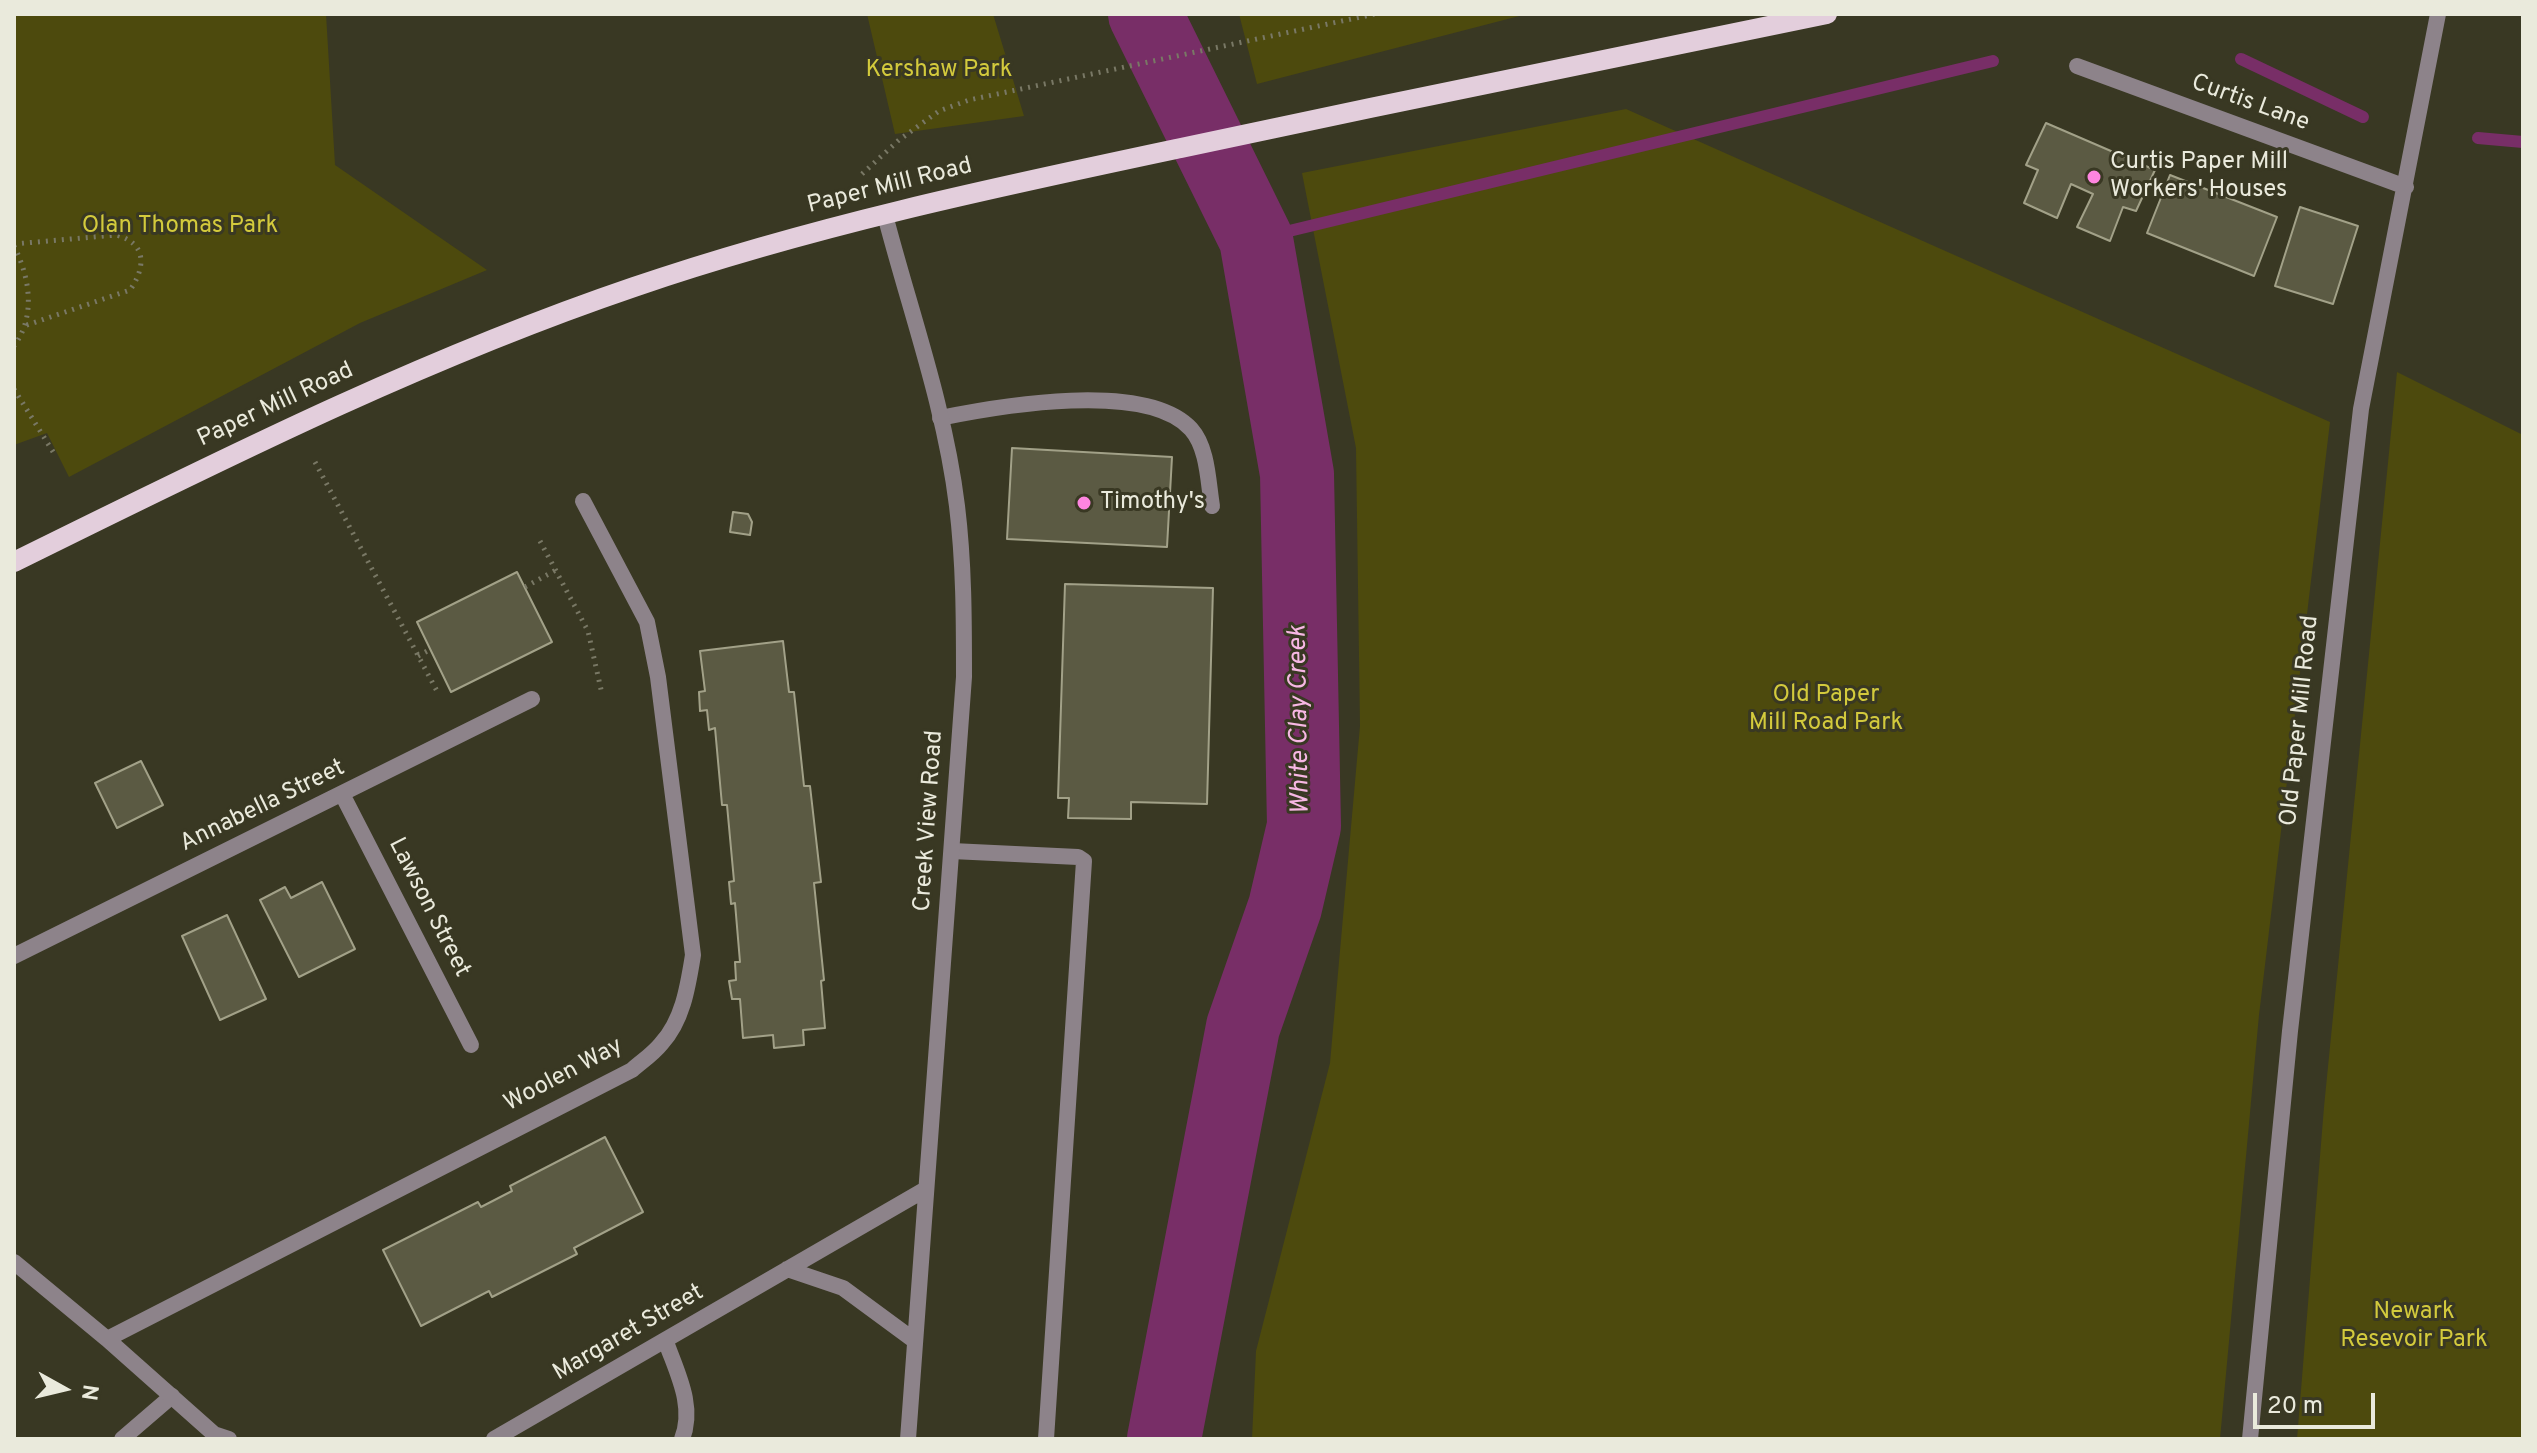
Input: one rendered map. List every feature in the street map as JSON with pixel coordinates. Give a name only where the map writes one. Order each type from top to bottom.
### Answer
[{"type":"main road","name":"Paper Mill Road","points":[[14,562],[298,423],[475,345],[676,273],[803,235],[1043,178],[1827,14]]},
{"type":"street","name":"Old Paper Mill Road","points":[[2250,1439],[2290,1031],[2355,457],[2368,365],[2406,187],[2438,14]]},
{"type":"street","name":"Curtis Lane","points":[[2077,66],[2406,187]]},
{"type":"street","name":"Creek View Road","points":[[885,215],[940,418],[957,505],[965,611],[964,677],[908,1439]]},
{"type":"street","points":[[940,418],[1012,404],[1043,402],[1090,400],[1150,407],[1175,416],[1192,430],[1203,451],[1212,506]]},
{"type":"street","name":"Woolen Way","points":[[107,1339],[632,1070],[662,1044],[678,1017],[688,987],[693,955],[658,677],[647,622],[583,501]]},
{"type":"street","name":"Annabella Street","points":[[14,956],[532,699]]},
{"type":"street","name":"Lawson Street","points":[[342,794],[471,1045]]},
{"type":"street","points":[[952,851],[1078,857],[1084,861],[1046,1439]]},
{"type":"street","name":"Margaret Street","points":[[494,1439],[926,1189]]},
{"type":"street","points":[[14,1262],[214,1434],[229,1439]]},
{"type":"street","points":[[787,1269],[843,1288],[915,1341]]},
{"type":"street","points":[[666,1342],[685,1394],[687,1426],[682,1439]]},
{"type":"street","points":[[122,1439],[172,1396]]},
{"type":"path","points":[[862,174],[899,140],[939,111],[969,100],[1375,14]]},
{"type":"path","points":[[14,346],[29,308],[27,276],[14,245],[116,235],[129,239],[137,248],[142,261],[139,277],[130,290],[24,326]]},
{"type":"path","points":[[14,389],[55,455]]},
{"type":"path","points":[[315,462],[438,693]]},
{"type":"path","points":[[540,541],[588,631],[602,694]]},
{"type":"path","points":[[525,587],[556,570]]},
{"type":"path","points":[[418,656],[431,649]]},
{"type":"green space","name":"Olan Thomas Park","points":[[14,14],[326,14],[335,165],[487,270],[360,323],[69,477],[47,433],[14,445]]},
{"type":"green space","name":"Kershaw Park","points":[[867,14],[993,14],[1024,116],[895,134]]},
{"type":"green space","points":[[1239,14],[1527,14],[1257,84]]},
{"type":"green space","name":"Old Paper Mill Road Park","points":[[1626,109],[2330,422],[2259,1015],[2220,1439],[1252,1439],[1256,1351],[1330,1063],[1360,726],[1356,448],[1302,173]]},
{"type":"green space","name":"Newark Resevoir Park","points":[[2397,372],[2523,435],[2523,1439],[2297,1439],[2324,1107]]},
{"type":"building","name":"Curtis Paper Mill Workers' Houses","points":[[2046,123],[2155,170],[2136,211],[2123,207],[2110,241],[2077,227],[2093,194],[2071,184],[2057,218],[2024,203],[2038,170],[2026,165]]},
{"type":"building","name":"Curtis Paper Mill Workers' Houses","points":[[2170,175],[2277,217],[2254,276],[2147,233]]},
{"type":"building","name":"Curtis Paper Mill Workers' Houses","points":[[2300,207],[2358,226],[2333,304],[2275,286]]},
{"type":"building","points":[[1012,448],[1172,457],[1167,547],[1007,539]]},
{"type":"building","points":[[733,512],[748,514],[752,522],[750,535],[730,532]]},
{"type":"building","points":[[517,572],[552,642],[451,692],[417,622]]},
{"type":"building","points":[[1065,584],[1213,588],[1207,804],[1131,802],[1131,819],[1068,818],[1069,798],[1058,798]]},
{"type":"building","points":[[783,641],[789,692],[794,692],[804,786],[810,786],[821,882],[814,883],[824,980],[821,981],[825,1028],[803,1030],[804,1045],[774,1048],[773,1035],[743,1038],[740,999],[732,999],[729,981],[736,980],[735,962],[740,962],[735,903],[731,904],[729,882],[734,881],[727,805],[722,805],[715,728],[709,730],[707,710],[700,711],[699,692],[705,691],[700,651]]},
{"type":"building","points":[[141,761],[163,805],[117,828],[95,783]]},
{"type":"building","points":[[322,882],[355,949],[299,977],[260,900],[285,887],[291,898]]},
{"type":"building","points":[[227,915],[266,999],[220,1020],[182,936]]},
{"type":"building","points":[[605,1137],[643,1212],[574,1248],[577,1254],[492,1297],[489,1291],[421,1326],[383,1250],[478,1202],[481,1207],[512,1191],[510,1186]]},
{"type":"waterway","name":"White Clay Creek","points":[[1145,14],[1256,239],[1297,474],[1304,826],[1285,907],[1243,1027],[1164,1439]]},
{"type":"waterway","points":[[2241,59],[2363,117]]},
{"type":"waterway","points":[[1256,239],[1993,61]]},
{"type":"waterway","points":[[2478,138],[2523,142]]},
{"type":"place","name":"Curtis Paper Mill Workers' Houses","points":[[2094,177]]},
{"type":"place","name":"Timothy's","points":[[1084,503]]}]
